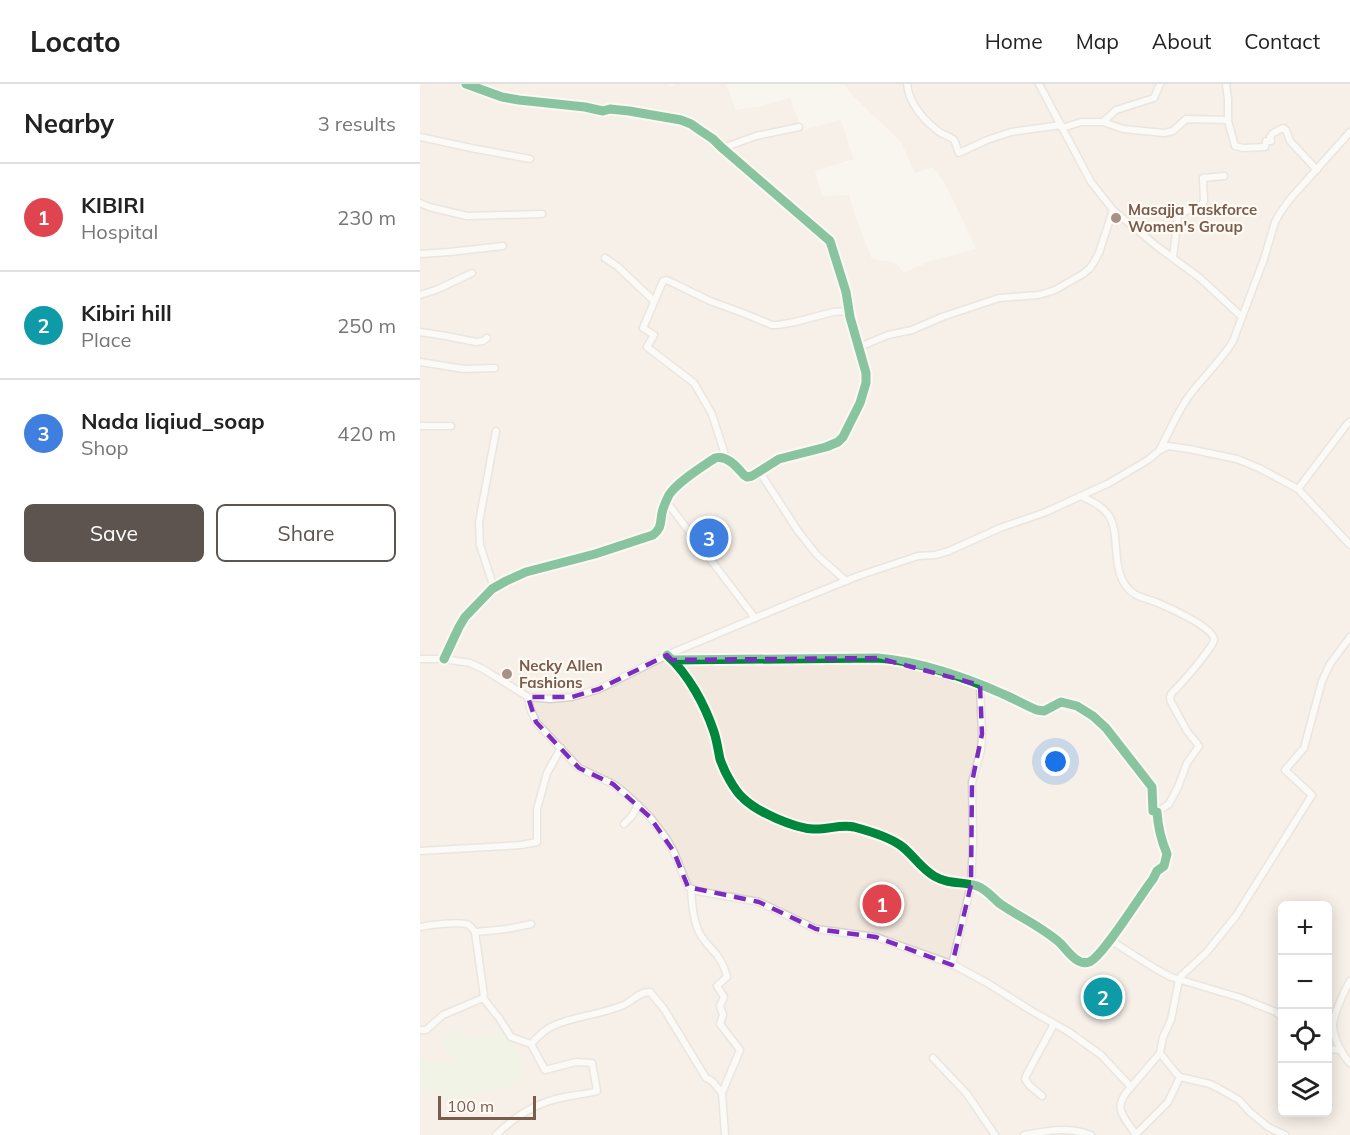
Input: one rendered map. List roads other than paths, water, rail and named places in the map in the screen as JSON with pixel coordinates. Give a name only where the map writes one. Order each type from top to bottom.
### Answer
[{"type":"street","points":[[466,84],[502,97],[603,111],[610,109],[628,111],[681,120],[691,124],[723,148],[830,241],[846,292],[855,337],[866,373],[866,383],[860,403],[843,437],[838,442],[779,459],[747,477],[726,458],[712,414],[694,383],[647,347],[654,335],[643,328],[662,283],[666,280],[710,301],[772,325],[795,322],[833,312],[849,311]]},
{"type":"street","points":[[908,84],[909,95],[921,113],[936,129],[953,140],[959,153],[1011,132],[1062,127],[1081,122],[1103,122],[1123,129],[1164,133],[1173,131],[1186,119],[1228,120]]},
{"type":"street","points":[[1039,84],[1091,182],[1113,210],[1213,290],[1242,317]]},
{"type":"street","points":[[1103,122],[1116,110],[1154,98],[1160,84]]},
{"type":"street","points":[[1226,84],[1228,120],[1234,144],[1239,147],[1264,147],[1266,141],[1272,141],[1270,137],[1273,133],[1283,128],[1290,141],[1317,170]]},
{"type":"street","points":[[723,148],[756,136],[799,127]]},
{"type":"street","points":[[1160,450],[1190,394],[1233,341],[1280,213],[1350,132]]},
{"type":"street","points":[[420,136],[530,159]]},
{"type":"street","points":[[1173,258],[1178,215],[1202,204],[1204,201],[1203,178],[1224,176]]},
{"type":"street","points":[[420,203],[467,216],[542,214]]},
{"type":"street","points":[[859,347],[999,298],[1039,295],[1055,290],[1083,274],[1095,262],[1113,210]]},
{"type":"street","points":[[420,254],[503,246]]},
{"type":"street","points":[[605,258],[617,266],[654,301]]},
{"type":"street","points":[[420,295],[472,273]]},
{"type":"street","points":[[420,332],[476,342],[487,338]]},
{"type":"street","points":[[420,362],[464,369],[495,368]]},
{"type":"street","points":[[1298,489],[1350,422]]},
{"type":"street","points":[[420,426],[451,426]]},
{"type":"street","points":[[494,588],[480,545],[479,522],[496,431]]},
{"type":"street","points":[[420,659],[460,661],[483,669],[528,697],[550,699],[572,697],[599,689],[755,618],[846,582],[918,556],[936,555],[949,551],[992,531],[1046,512],[1130,471],[1168,446],[1238,459],[1298,489],[1350,545]]},
{"type":"street","points":[[444,659],[465,617],[494,588],[526,572],[595,554],[654,535],[661,525],[662,514],[670,493],[715,458],[726,458]]},
{"type":"street","points":[[759,471],[798,531],[817,555],[846,582]]},
{"type":"street","points":[[1081,496],[1105,511],[1110,517],[1118,567],[1127,587],[1136,595],[1206,627],[1214,640],[1193,672],[1171,694],[1171,702],[1186,731],[1199,746],[1187,763],[1178,787],[1168,804],[1157,812]]},
{"type":"street","points":[[666,501],[755,618]]},
{"type":"street","points":[[1180,1077],[1168,1102],[1136,1135],[1120,1111],[1122,1098],[1160,1053],[1163,1037],[1171,1020],[1179,980],[1206,953],[1236,916],[1312,795],[1285,770],[1304,748],[1322,681],[1330,664],[1350,638]]},
{"type":"street","points":[[670,657],[878,658],[932,669],[980,685],[1037,710],[1044,711],[1056,704],[1067,703],[1077,706],[1106,728],[1152,787],[1153,811],[1157,812],[1159,834],[1167,854],[1164,866],[1157,871],[1110,940],[1092,961],[1081,962],[1059,942],[981,888],[945,882],[933,876],[900,845],[871,832],[851,827],[813,829],[796,825],[768,815],[742,798],[723,766],[708,714],[688,680],[670,657]]},
{"type":"street","points":[[952,965],[971,885],[972,782],[981,750],[982,734],[980,685]]},
{"type":"street","points":[[528,697],[536,722],[579,768],[613,784],[650,818],[666,838],[685,882],[691,889],[759,902],[816,929],[876,937],[952,965],[989,984],[1069,1032],[1101,1055],[1131,1087]]},
{"type":"street","points":[[420,851],[537,842],[537,809],[547,773],[561,748]]},
{"type":"street","points":[[624,824],[638,806]]},
{"type":"street","points":[[691,889],[700,936],[718,957],[728,977],[717,986],[724,997],[720,1006],[723,1015],[720,1024],[740,1050],[722,1093],[725,1135]]},
{"type":"street","points":[[420,927],[464,924],[471,926],[475,932],[483,998],[511,1037],[531,1044],[545,1070],[576,1062],[592,1063],[597,1091],[548,1101],[521,1113],[508,1122],[496,1135]]},
{"type":"street","points":[[475,932],[531,924]]},
{"type":"street","points":[[1110,940],[1156,969],[1179,980],[1241,998],[1278,1014]]},
{"type":"street","points":[[1350,981],[1341,998],[1333,1024],[1340,1050],[1350,1063]]},
{"type":"street","points":[[531,1044],[550,1027],[624,1006],[647,991],[664,1009],[706,1078],[712,1081],[722,1093]]},
{"type":"street","points":[[420,1030],[426,1030],[443,1016],[483,998]]},
{"type":"street","points":[[1042,1096],[1025,1079],[1054,1024]]},
{"type":"street","points":[[1332,1049],[1340,1050]]},
{"type":"street","points":[[1160,1053],[1180,1077],[1218,1088],[1239,1100],[1268,1126],[1285,1135]]},
{"type":"street","points":[[933,1058],[967,1094],[995,1135]]},
{"type":"street","points":[[1024,1135],[1066,1129],[1091,1135]]},
{"type":"place","name":"Masajja Taskforce Women's Group","points":[[1116,218]]},
{"type":"place","name":"Nada liqiud_soap","points":[[709,538]]},
{"type":"place","name":"Necky Allen Fashions","points":[[507,674]]},
{"type":"place","name":"KIBIRI","points":[[882,904]]},
{"type":"place","name":"Kibiri hill","points":[[1103,997]]}]
